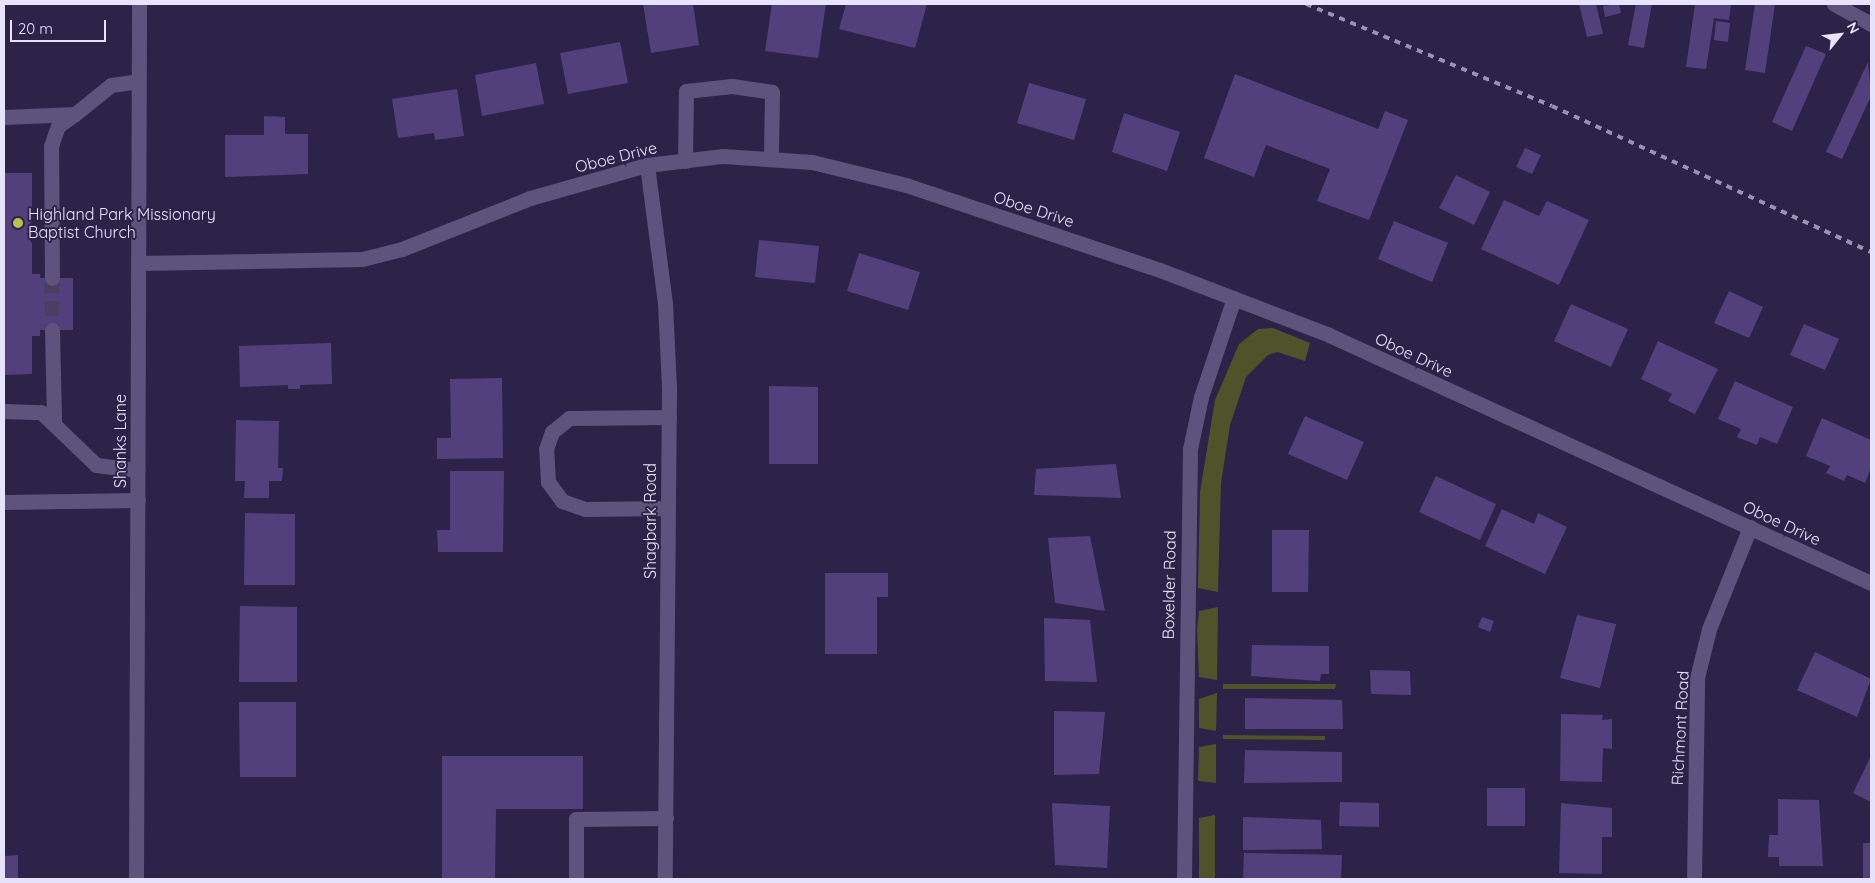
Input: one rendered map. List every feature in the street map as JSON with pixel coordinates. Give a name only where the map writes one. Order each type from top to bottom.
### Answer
[{"type":"street","name":"Shanks Lane","points":[[136,879],[139,4]]},
{"type":"street","points":[[1834,4],[1871,24]]},
{"type":"street","points":[[52,278],[51,146],[58,126],[111,85],[138,81]]},
{"type":"street","points":[[685,161],[686,91],[732,86],[772,92],[771,158]]},
{"type":"street","points":[[4,118],[75,114]]},
{"type":"street","name":"Oboe Drive","points":[[139,263],[362,259],[402,249],[530,198],[647,165],[685,161],[771,158],[812,162],[906,185],[1234,298],[1329,335],[1871,583]]},
{"type":"street","name":"Shagbark Road","points":[[647,165],[665,303],[669,417],[665,879]]},
{"type":"street","name":"Boxelder Road","points":[[1184,879],[1190,449],[1200,397],[1234,298]]},
{"type":"street","points":[[52,330],[54,421]]},
{"type":"street","points":[[4,411],[41,412],[54,421],[96,465],[138,470]]},
{"type":"street","points":[[668,508],[585,509],[562,501],[548,482],[546,449],[552,432],[569,418],[669,417]]},
{"type":"street","points":[[4,502],[138,500]]},
{"type":"street","name":"Richmont Road","points":[[1694,879],[1697,678],[1709,629],[1750,527]]},
{"type":"street","points":[[576,879],[576,819],[666,818]]},
{"type":"green space","points":[[1273,328],[1310,343],[1305,361],[1277,352],[1268,355],[1246,377],[1230,425],[1221,483],[1218,592],[1198,588],[1200,492],[1215,400],[1239,344],[1258,329]]},
{"type":"green space","points":[[1218,607],[1217,680],[1199,677],[1197,630],[1199,611]]},
{"type":"green space","points":[[1223,684],[1336,684],[1335,689],[1223,689]]},
{"type":"green space","points":[[1217,693],[1216,731],[1199,728],[1199,699]]},
{"type":"green space","points":[[1223,735],[1325,736],[1325,740],[1223,739]]},
{"type":"green space","points":[[1216,744],[1216,783],[1198,781],[1199,747]]},
{"type":"green space","points":[[1215,815],[1215,879],[1199,879],[1199,818]]},
{"type":"building","points":[[643,4],[693,4],[699,45],[651,53]]},
{"type":"building","points":[[772,4],[826,4],[818,58],[765,51]]},
{"type":"building","points":[[846,4],[927,4],[915,48],[839,29]]},
{"type":"building","points":[[1579,4],[1596,4],[1603,34],[1587,37]]},
{"type":"building","points":[[1619,4],[1621,13],[1605,17],[1603,6]]},
{"type":"building","points":[[1636,4],[1652,4],[1644,48],[1628,45]]},
{"type":"building","points":[[1695,4],[1731,4],[1729,20],[1714,18],[1706,69],[1686,67]]},
{"type":"building","points":[[1755,4],[1775,4],[1765,73],[1745,70]]},
{"type":"building","points":[[1716,21],[1730,23],[1728,42],[1714,40]]},
{"type":"building","points":[[620,42],[628,83],[568,94],[560,53]]},
{"type":"building","points":[[1806,46],[1826,54],[1792,131],[1772,122]]},
{"type":"building","points":[[1868,62],[1871,96],[1842,159],[1826,152]]},
{"type":"building","points":[[536,63],[544,104],[482,116],[475,75]]},
{"type":"building","points":[[1235,74],[1378,129],[1385,111],[1408,120],[1369,220],[1317,201],[1330,169],[1266,145],[1254,177],[1204,158]]},
{"type":"building","points":[[1029,83],[1086,99],[1074,140],[1017,123]]},
{"type":"building","points":[[457,89],[464,136],[435,140],[434,133],[398,138],[392,99]]},
{"type":"building","points":[[1124,113],[1180,132],[1167,171],[1112,152]]},
{"type":"building","points":[[264,116],[285,117],[285,134],[308,134],[308,174],[225,177],[225,135],[264,135]]},
{"type":"building","points":[[1525,148],[1541,155],[1532,174],[1516,167]]},
{"type":"building","name":"Highland Park Missionary Baptist Church","points":[[4,173],[32,173],[32,274],[40,274],[40,278],[73,278],[73,330],[40,330],[40,336],[32,336],[32,374],[4,375]]},
{"type":"building","points":[[1456,175],[1490,192],[1474,225],[1439,208]]},
{"type":"building","points":[[1504,200],[1539,216],[1547,201],[1589,220],[1559,285],[1481,249]]},
{"type":"building","points":[[1394,221],[1448,243],[1432,282],[1378,259]]},
{"type":"building","points":[[759,240],[819,246],[815,283],[755,277]]},
{"type":"building","points":[[859,253],[920,272],[908,310],[847,291]]},
{"type":"building","points":[[1729,291],[1763,307],[1749,338],[1714,323]]},
{"type":"building","points":[[1571,304],[1628,329],[1611,367],[1554,341]]},
{"type":"building","points":[[1804,324],[1839,339],[1825,370],[1790,355]]},
{"type":"building","points":[[1658,341],[1718,369],[1695,414],[1668,401],[1672,394],[1641,379]]},
{"type":"building","points":[[331,343],[332,384],[300,385],[300,389],[288,389],[288,385],[240,387],[239,346]]},
{"type":"building","points":[[502,378],[503,458],[437,459],[437,438],[451,438],[450,379]]},
{"type":"building","points":[[1735,381],[1793,407],[1777,444],[1760,437],[1757,445],[1737,437],[1741,429],[1718,419]]},
{"type":"building","points":[[769,386],[818,387],[818,464],[769,464]]},
{"type":"building","points":[[1305,416],[1364,442],[1347,480],[1288,454]]},
{"type":"building","points":[[1822,418],[1871,440],[1871,468],[1865,483],[1847,475],[1844,481],[1826,473],[1830,466],[1806,456]]},
{"type":"building","points":[[236,420],[279,421],[278,468],[283,468],[282,481],[269,481],[269,498],[244,498],[245,481],[235,481]]},
{"type":"building","points":[[1116,464],[1121,498],[1034,495],[1036,469]]},
{"type":"building","points":[[450,471],[504,471],[503,552],[438,552],[437,530],[450,530]]},
{"type":"building","points":[[1436,476],[1496,504],[1480,540],[1419,512]]},
{"type":"building","points":[[1502,509],[1534,524],[1538,513],[1567,527],[1545,574],[1485,546]]},
{"type":"building","points":[[245,513],[295,514],[295,585],[244,585]]},
{"type":"building","points":[[1272,530],[1309,530],[1308,592],[1272,592]]},
{"type":"building","points":[[1090,536],[1105,611],[1055,603],[1048,538]]},
{"type":"building","points":[[825,573],[888,573],[888,597],[877,597],[877,654],[825,654]]},
{"type":"building","points":[[240,606],[297,607],[297,682],[239,682]]},
{"type":"building","points":[[1577,615],[1616,624],[1600,688],[1560,678]]},
{"type":"building","points":[[1482,617],[1494,621],[1490,632],[1478,627]]},
{"type":"building","points":[[1044,618],[1090,620],[1097,682],[1045,681]]},
{"type":"building","points":[[1252,645],[1329,646],[1329,674],[1321,674],[1320,681],[1251,676]]},
{"type":"building","points":[[1815,652],[1871,679],[1857,717],[1797,690]]},
{"type":"building","points":[[1370,670],[1410,671],[1411,695],[1371,694]]},
{"type":"building","points":[[1245,698],[1342,700],[1343,729],[1245,729]]},
{"type":"building","points":[[239,702],[296,702],[296,777],[240,777]]},
{"type":"building","points":[[1054,711],[1105,712],[1099,774],[1054,775]]},
{"type":"building","points":[[1561,714],[1603,715],[1602,720],[1612,719],[1612,749],[1603,748],[1602,782],[1560,781]]},
{"type":"building","points":[[1245,750],[1342,752],[1342,782],[1244,783]]},
{"type":"building","points":[[442,756],[583,756],[583,809],[496,809],[495,879],[442,879]]},
{"type":"building","points":[[1871,756],[1871,802],[1853,793]]},
{"type":"building","points":[[1487,788],[1525,788],[1525,826],[1487,826]]},
{"type":"building","points":[[1778,799],[1819,800],[1823,866],[1779,866],[1779,857],[1768,857],[1769,835],[1778,835]]},
{"type":"building","points":[[1340,802],[1379,803],[1379,827],[1339,826]]},
{"type":"building","points":[[1052,803],[1110,806],[1107,868],[1055,865]]},
{"type":"building","points":[[1561,803],[1612,808],[1612,837],[1602,837],[1602,874],[1559,873]]},
{"type":"building","points":[[1243,817],[1321,820],[1322,849],[1243,850]]},
{"type":"building","points":[[1863,843],[1871,843],[1871,879],[1863,878]]},
{"type":"building","points":[[1244,853],[1342,855],[1341,879],[1243,879]]},
{"type":"building","points":[[18,855],[18,879],[4,879],[4,856]]},
{"type":"tunnel","points":[[52,278],[52,330]]},
{"type":"railway","points":[[1306,4],[1552,106],[1871,252]]},
{"type":"place","name":"Highland Park Missionary Baptist Church","points":[[18,223]]}]
